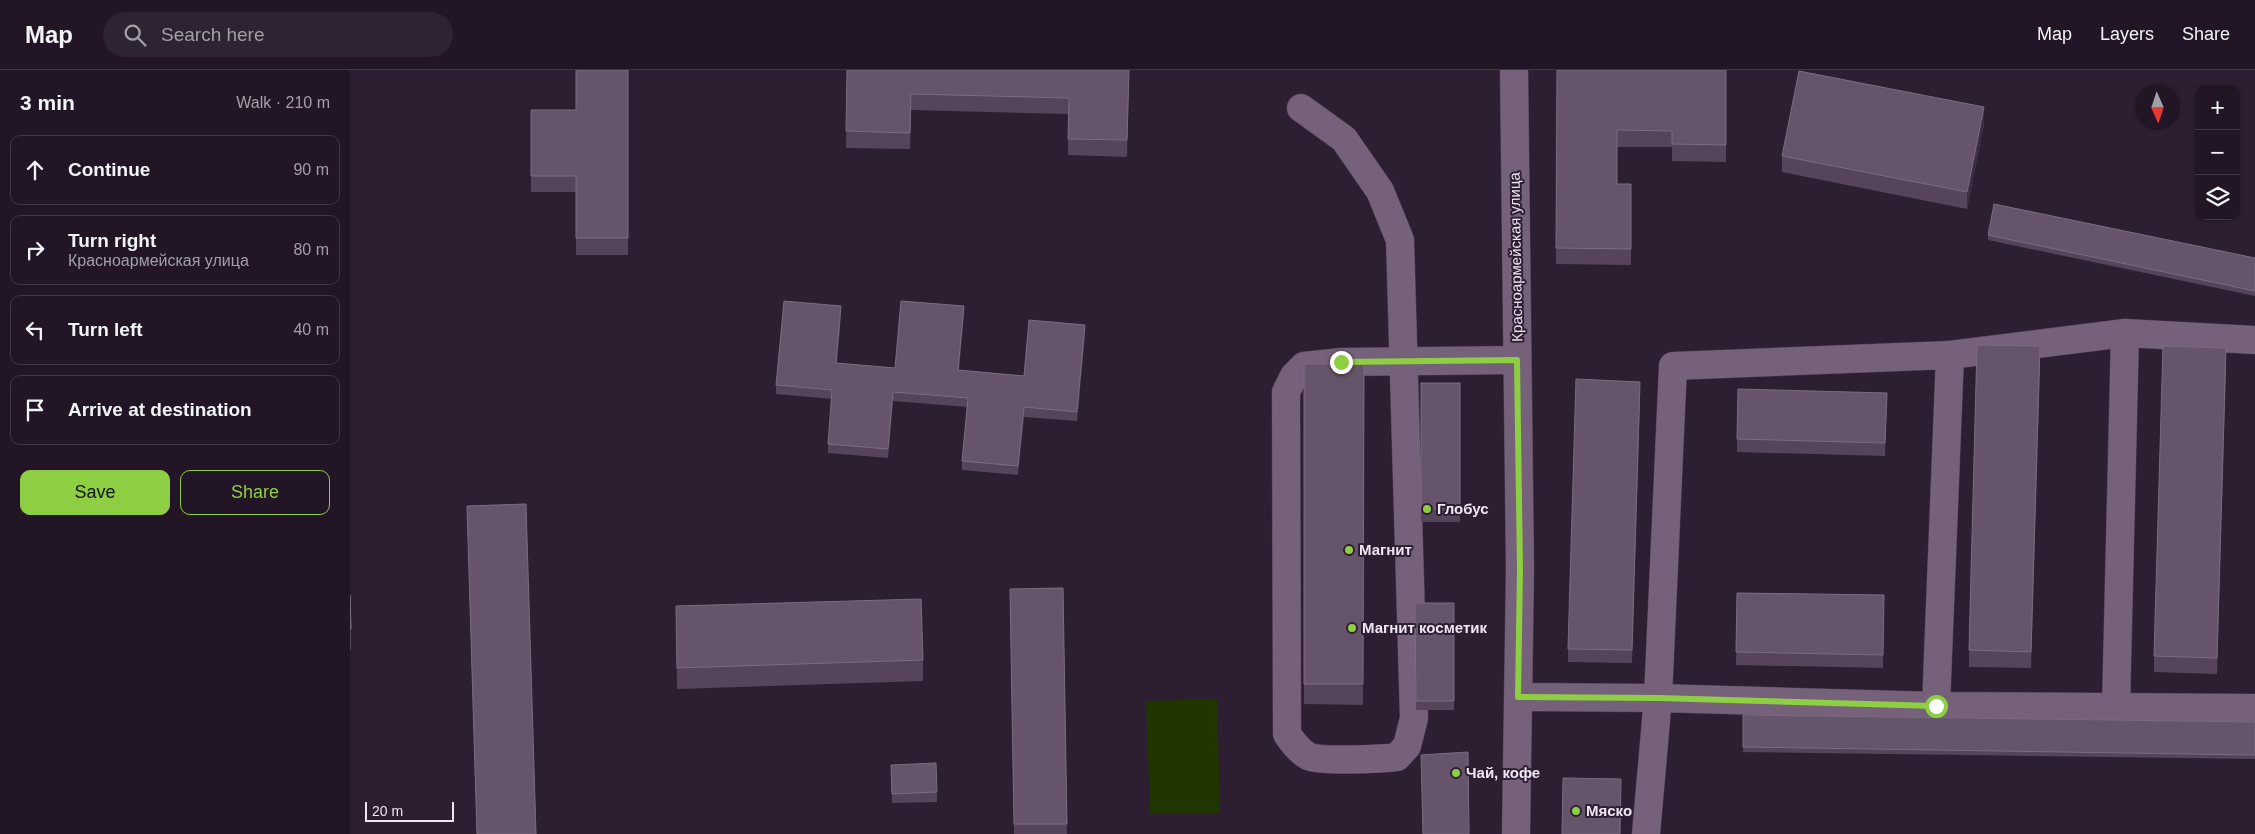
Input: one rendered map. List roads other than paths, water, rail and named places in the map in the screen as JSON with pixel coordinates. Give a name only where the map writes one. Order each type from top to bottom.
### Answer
[{"type":"street","name":"Красноармейская улица","points":[[1514,70],[1520,569],[1516,834]]},
{"type":"street","points":[[1301,108],[1344,139],[1380,191],[1400,240],[1404,361],[1414,718],[1407,746],[1397,757],[1376,760],[1310,757],[1298,749],[1287,734],[1286,392],[1294,376],[1304,366],[1341,362],[1404,361],[1517,360]]},
{"type":"street","points":[[1646,834],[1658,698],[1672,366],[1950,355],[2125,333],[2255,340]]},
{"type":"street","points":[[2116,707],[2125,333]]},
{"type":"street","points":[[1936,706],[1950,355]]},
{"type":"street","points":[[1518,697],[1658,698],[1936,706],[2255,708]]},
{"type":"place","name":"Глобус","points":[[1427,509]]},
{"type":"place","name":"Магнит","points":[[1349,550]]},
{"type":"place","name":"Магнит косметик","points":[[1352,628]]},
{"type":"place","name":"Чай, кофе","points":[[1456,773]]},
{"type":"place","name":"Мяско","points":[[1576,811]]}]
